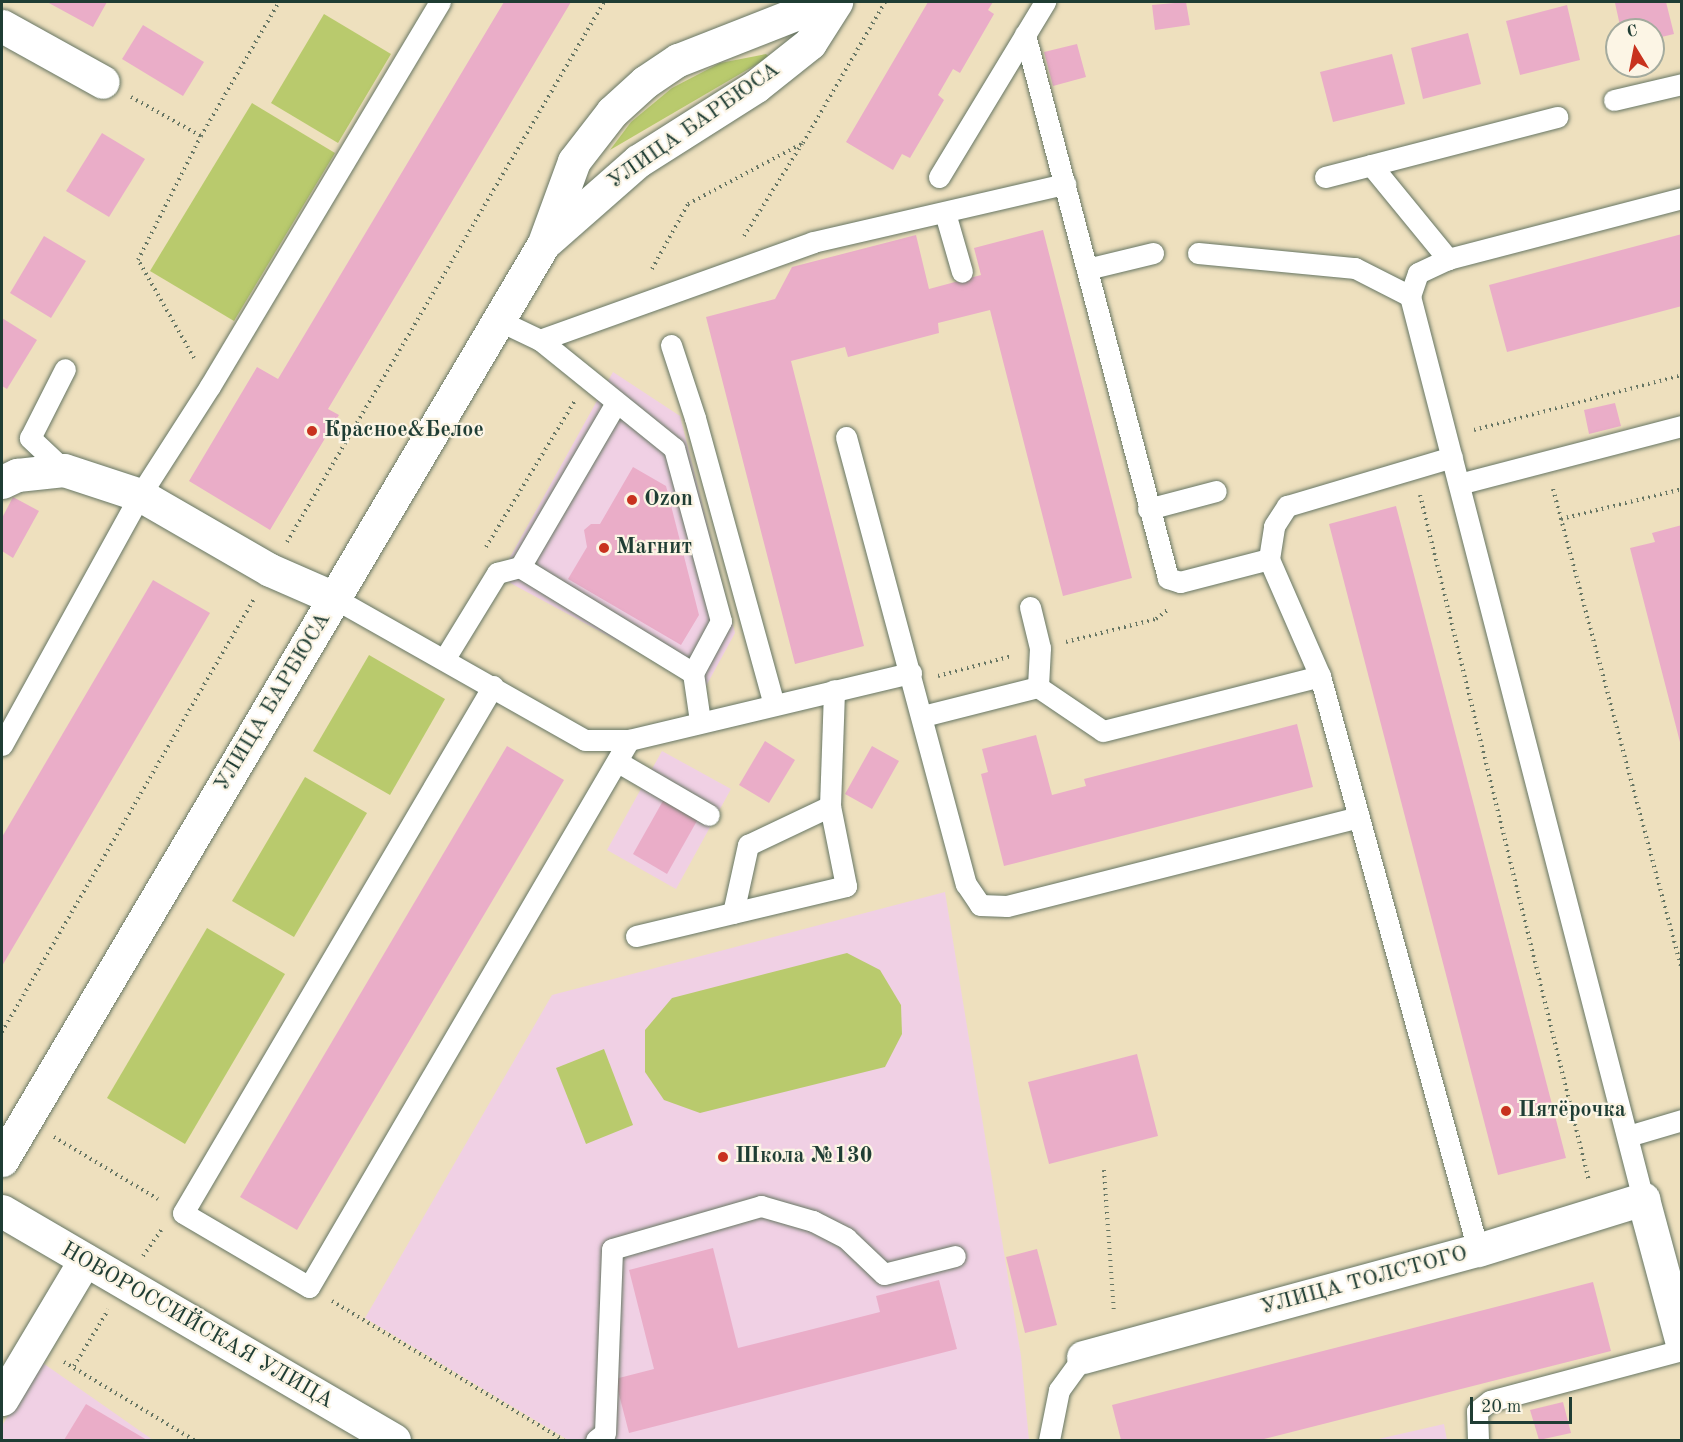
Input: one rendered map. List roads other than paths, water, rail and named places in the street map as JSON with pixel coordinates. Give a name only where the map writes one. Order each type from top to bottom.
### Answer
[{"type":"street","name":"УЛИЦА БАРБЮСА","points":[[2,1160],[544,243],[574,161],[612,112],[645,82],[678,60],[826,2]]},
{"type":"street","name":"УЛИЦА БАРБЮСА","points":[[544,243],[638,160],[756,86],[810,43],[836,2]]},
{"type":"street","points":[[2,26],[103,82]]},
{"type":"street","points":[[2,482],[17,476],[63,470],[140,495],[270,570],[334,598]]},
{"type":"street","points":[[1643,1199],[1682,1344]]},
{"type":"street","name":"УЛИЦА ТОЛСТОГО","points":[[1083,1357],[1478,1250],[1643,1199]]},
{"type":"street","name":"НОВОРОССИЙСКАЯ УЛИЦА","points":[[2,1211],[394,1440]]},
{"type":"street","points":[[2,1399],[85,1260]]},
{"type":"lane","points":[[2,745],[140,495],[210,386],[440,2]]},
{"type":"lane","points":[[939,177],[1045,2]]},
{"type":"lane","points":[[1025,35],[1168,578],[1180,582],[1269,559]]},
{"type":"lane","points":[[1614,100],[1682,84]]},
{"type":"lane","points":[[1325,177],[1557,117]]},
{"type":"lane","points":[[1371,165],[1448,260]]},
{"type":"lane","points":[[540,340],[813,242],[1065,184]]},
{"type":"lane","points":[[1643,1199],[1410,296],[1418,273],[1448,260],[1682,198]]},
{"type":"lane","points":[[945,213],[962,272]]},
{"type":"lane","points":[[1087,269],[1153,253]]},
{"type":"lane","points":[[1198,253],[1355,268],[1410,296]]},
{"type":"lane","points":[[498,320],[540,340],[674,448],[721,621],[693,673],[700,721]]},
{"type":"lane","points":[[671,345],[695,418],[774,704]]},
{"type":"lane","points":[[63,470],[30,438],[65,369]]},
{"type":"lane","points":[[445,658],[497,573],[520,567],[616,403]]},
{"type":"lane","points":[[1459,484],[1682,426]]},
{"type":"lane","points":[[846,437],[913,678],[966,884],[980,905],[1007,906],[1359,817]]},
{"type":"lane","points":[[1450,447],[1414,468],[1287,506],[1274,525],[1269,559],[1320,676],[1478,1250]]},
{"type":"lane","points":[[1148,509],[1216,491]]},
{"type":"lane","points":[[520,567],[693,673]]},
{"type":"lane","points":[[334,598],[445,658],[585,740],[628,740],[834,690],[913,678]]},
{"type":"lane","points":[[1030,607],[1040,648],[1038,687]]},
{"type":"lane","points":[[923,716],[1038,687],[1102,731],[1320,676]]},
{"type":"lane","points":[[493,686],[183,1213],[309,1287],[618,762],[628,740]]},
{"type":"lane","points":[[636,936],[846,885],[830,806],[834,690]]},
{"type":"lane","points":[[618,762],[709,815]]},
{"type":"lane","points":[[734,913],[748,845],[830,806]]},
{"type":"lane","points":[[1628,1136],[1682,1120]]},
{"type":"lane","points":[[606,1438],[612,1249],[761,1206],[813,1221],[846,1238],[884,1274],[955,1257]]},
{"type":"lane","points":[[1478,1440],[1477,1411],[1490,1401],[1682,1350]]},
{"type":"lane","points":[[1049,1440],[1059,1390],[1083,1357]]},
{"type":"place","name":"Красное&Белое","points":[[312,431]]},
{"type":"place","name":"Ozon","points":[[632,500]]},
{"type":"place","name":"Магнит","points":[[604,548]]},
{"type":"place","name":"Пятёрочка","points":[[1506,1111]]},
{"type":"place","name":"Школа №130","points":[[723,1157]]}]
